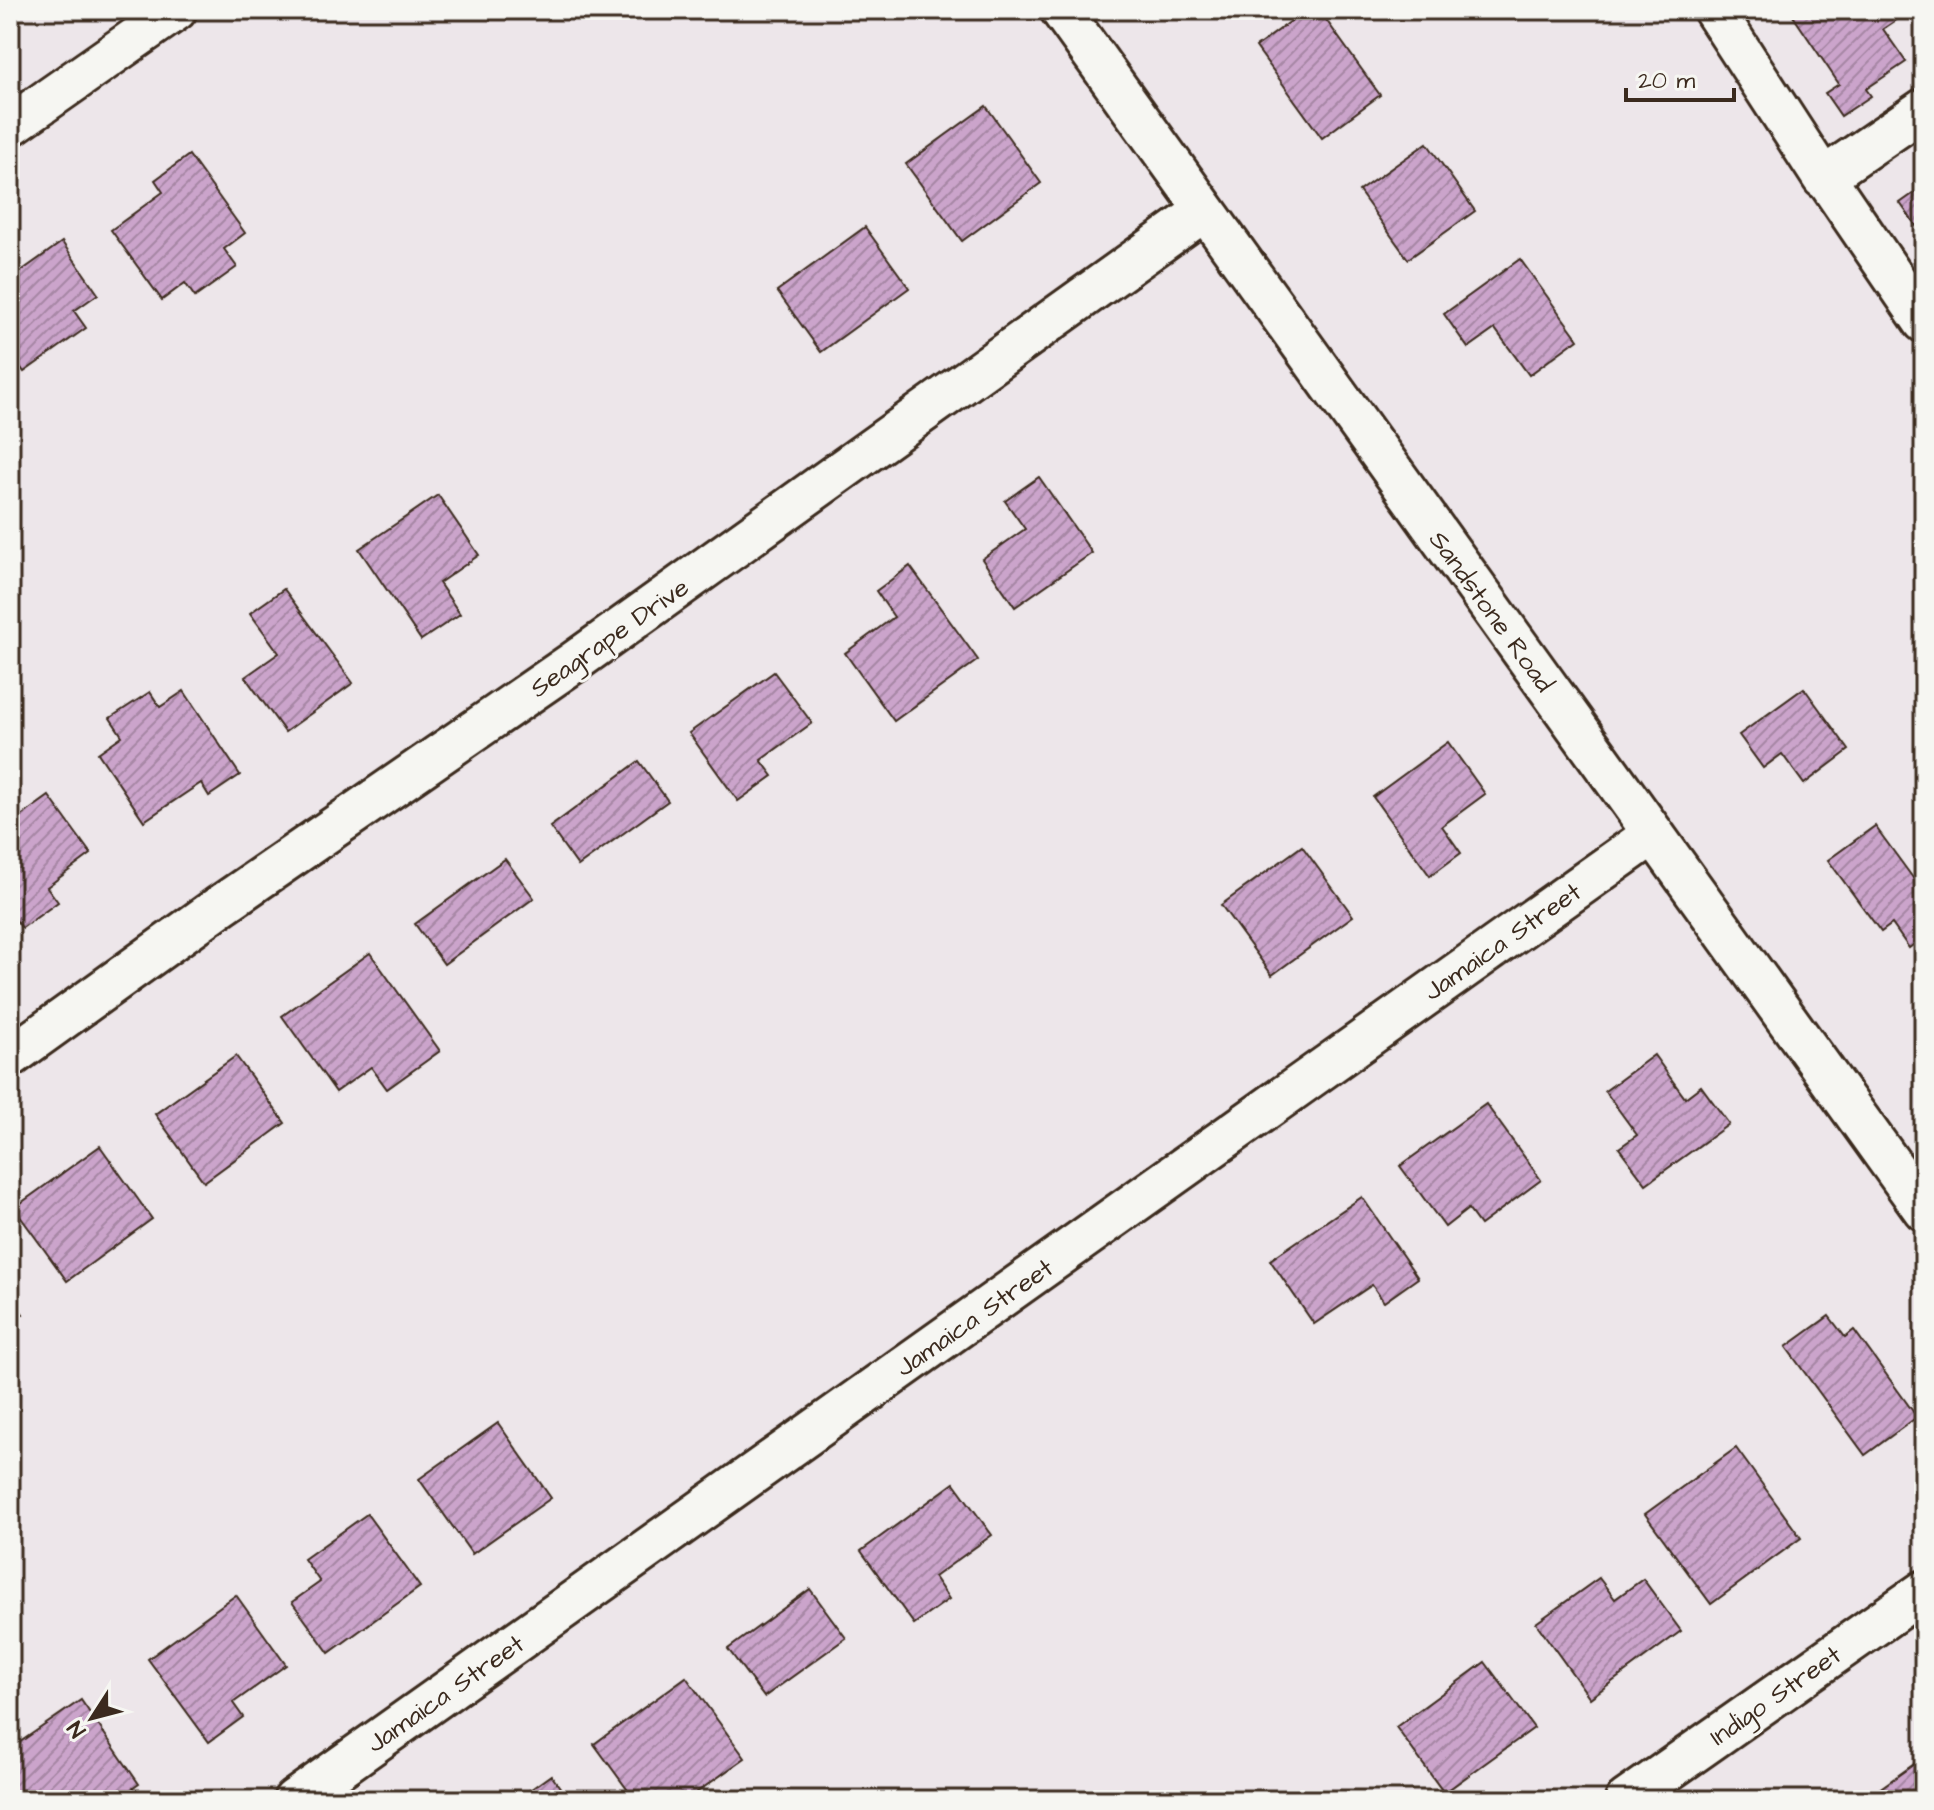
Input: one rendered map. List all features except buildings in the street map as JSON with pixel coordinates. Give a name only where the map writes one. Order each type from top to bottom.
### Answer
[{"type":"street","points":[[10,126],[176,10]]},
{"type":"street","name":"Sandstone Road","points":[[1061,10],[1924,1210]]},
{"type":"street","points":[[1714,10],[1924,322]]},
{"type":"street","points":[[1825,177],[1924,109]]},
{"type":"street","name":"Seagrape Drive","points":[[10,1057],[220,906],[599,644],[1204,211]]},
{"type":"street","name":"Jamaica Street","points":[[294,1800],[1653,834]]},
{"type":"street","name":"Indigo Street","points":[[1626,1800],[1924,1591]]}]
